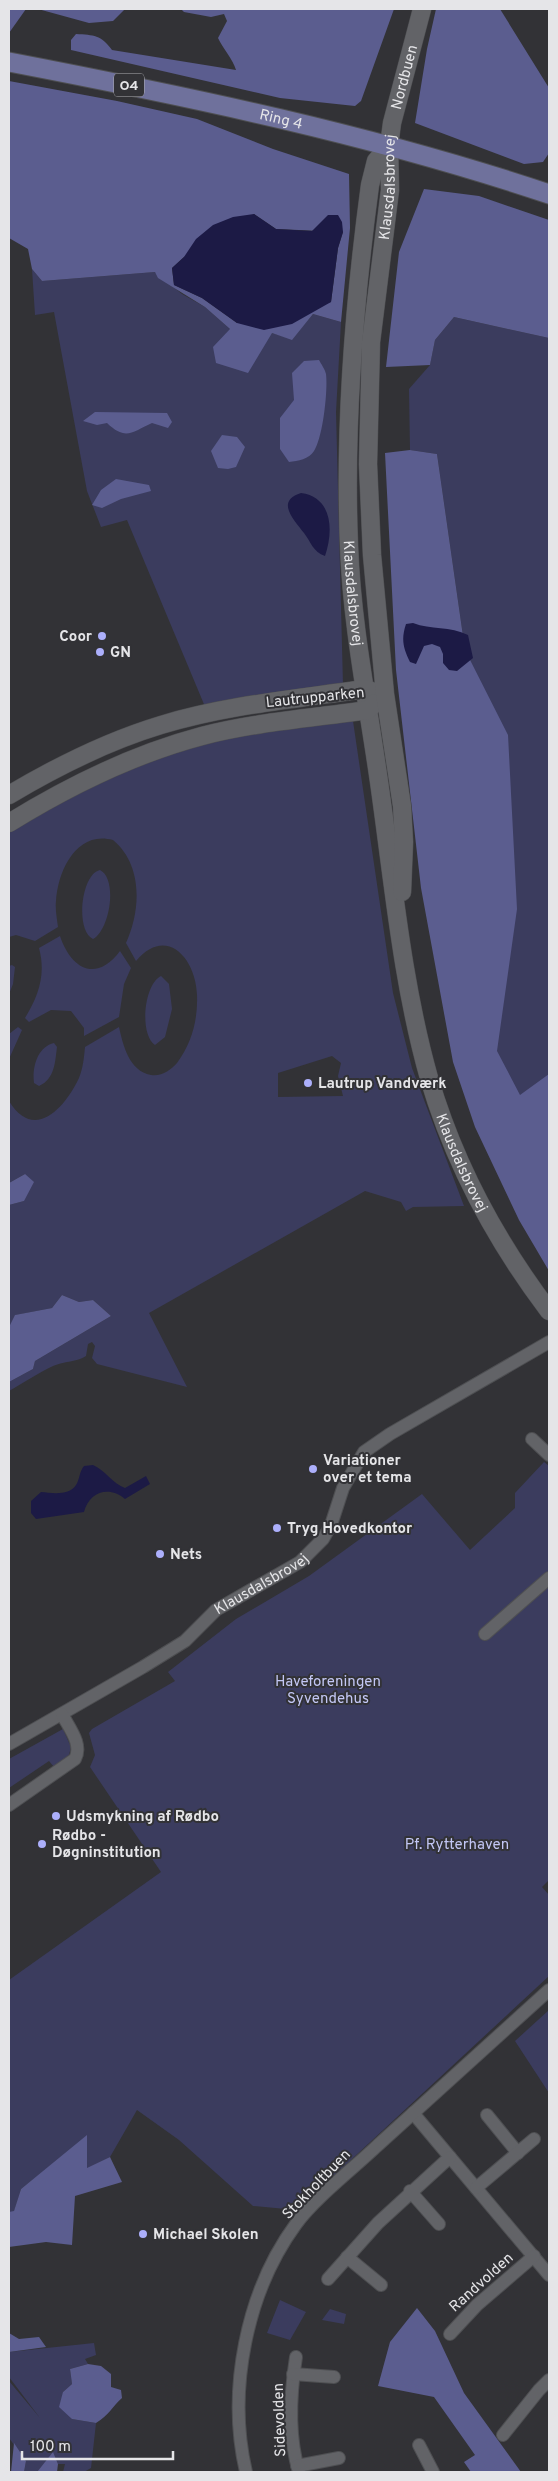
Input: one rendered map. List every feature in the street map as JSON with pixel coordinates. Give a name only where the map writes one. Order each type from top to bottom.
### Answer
[{"type":"main road","name":"Ring 4","points":[[9,62],[230,107],[389,146],[549,194]]},
{"type":"street","name":"Nordbuen","points":[[389,146],[394,115],[422,9]]},
{"type":"street","name":"Klausdalsbrovej","points":[[389,146],[376,162],[370,185],[353,339],[350,401],[349,547],[364,689],[400,940],[418,1033],[430,1079],[454,1146],[502,1245],[549,1311]]},
{"type":"street","name":"Klausdalsbrovej","points":[[389,146],[390,190],[371,342],[368,464],[372,555],[385,694],[402,806],[404,842],[400,940]]},
{"type":"street","name":"Lautrupparken","points":[[9,795],[79,758],[161,725],[258,703],[364,689],[385,694]]},
{"type":"street","name":"Lautrupparken","points":[[9,823],[106,770],[156,750],[236,729],[368,710],[385,694]]},
{"type":"street","name":"Klausdalsbrovej","points":[[9,1744],[185,1640],[216,1610],[300,1562],[313,1552],[331,1525],[342,1488],[364,1452],[390,1434],[549,1342]]},
{"type":"street","points":[[532,1439],[549,1455]]},
{"type":"street","points":[[485,1634],[549,1578]]},
{"type":"street","points":[[9,1805],[75,1759],[78,1746],[62,1714]]},
{"type":"street","name":"Stokholtbuen","points":[[246,2472],[238,2408],[241,2363],[265,2280],[296,2223],[413,2113],[549,1990]]},
{"type":"street","name":"Randvolden","points":[[413,2113],[549,2275]]},
{"type":"street","points":[[488,2115],[518,2152]]},
{"type":"street","points":[[476,2188],[534,2139]]},
{"type":"street","points":[[328,2279],[410,2191],[450,2157]]},
{"type":"street","points":[[410,2191],[439,2224]]},
{"type":"street","name":"Randvolden","points":[[450,2334],[477,2305],[534,2256]]},
{"type":"street","points":[[347,2257],[381,2285]]},
{"type":"street","name":"Sidevolden","points":[[296,2357],[291,2405],[298,2469],[339,2458]]},
{"type":"street","name":"Sidevolden","points":[[293,2374],[334,2377]]},
{"type":"street","points":[[503,2435],[538,2390],[549,2380]]},
{"type":"street","points":[[419,2445],[433,2472]]},
{"type":"green space","points":[[32,269],[42,281],[155,272],[182,294],[205,307],[230,329],[272,333],[292,339],[313,314],[341,322],[336,412],[343,685],[206,709],[127,520],[101,527],[87,491],[54,312],[35,315]]},
{"type":"green space","points":[[454,317],[549,338],[549,1239],[499,1112],[465,650],[437,454],[410,450],[409,389],[430,365],[435,340]]},
{"type":"green space","points":[[353,721],[393,993],[412,1068],[464,1206],[413,1207],[406,1211],[401,1202],[365,1191],[149,1313],[187,1387],[97,1364],[92,1358],[95,1346],[92,1342],[88,1344],[86,1356],[53,1366],[9,1391],[9,1382],[33,1369],[35,1361],[111,1316],[93,1300],[79,1302],[62,1295],[52,1308],[16,1315],[9,1327],[9,1205],[24,1201],[25,1174],[9,1183],[9,1101],[19,1113],[29,1119],[38,1120],[48,1116],[66,1100],[79,1078],[85,1047],[119,1027],[128,1056],[137,1068],[143,1073],[151,1075],[166,1072],[177,1063],[187,1047],[195,1022],[197,995],[191,969],[185,958],[177,951],[168,946],[158,946],[147,951],[136,961],[126,943],[135,916],[136,888],[130,862],[123,850],[113,840],[100,838],[89,841],[72,855],[65,865],[58,889],[56,907],[58,927],[35,941],[16,935],[9,937],[9,830],[44,808],[158,757],[241,733]],"holes":[[[332,1056],[341,1063],[338,1076],[343,1096],[278,1097],[278,1073]]]},
{"type":"green space","points":[[100,870],[106,875],[109,883],[110,904],[104,926],[93,939],[87,934],[84,925],[82,915],[83,903],[88,881]]},
{"type":"green space","points":[[60,936],[71,957],[77,964],[85,968],[102,967],[120,951],[131,968],[124,984],[119,1017],[84,1036],[84,1028],[71,1011],[51,1010],[29,1022],[25,1018],[40,984],[42,967],[39,948]]},
{"type":"green space","points":[[9,966],[15,967],[13,984],[9,994]]},
{"type":"green space","points":[[161,976],[169,984],[172,1009],[165,1037],[155,1045],[150,1039],[145,1020],[147,998],[155,981]]},
{"type":"green space","points":[[18,1027],[22,1030],[9,1059],[9,1034]]},
{"type":"green space","points":[[54,1043],[57,1047],[53,1070],[48,1079],[39,1086],[34,1083],[37,1059],[43,1049]]},
{"type":"green space","points":[[544,1462],[549,1466],[549,1880],[542,1887],[549,1895],[549,1976],[297,2210],[253,2206],[179,2140],[137,2110],[110,2157],[87,2169],[87,2136],[21,2189],[14,2212],[9,2212],[9,1980],[161,1872],[90,1767],[95,1755],[89,1733],[92,1729],[175,1681],[168,1672],[236,1619],[309,1576],[422,1494],[470,1550],[515,1508],[515,1493]]},
{"type":"green space","points":[[63,1729],[71,1747],[69,1755],[54,1767],[49,1761],[9,1788],[9,1759]]},
{"type":"green space","points":[[549,2010],[549,2093],[515,2041]]},
{"type":"green space","points":[[280,2300],[306,2312],[290,2340],[267,2333]]},
{"type":"green space","points":[[330,2309],[346,2314],[344,2324],[322,2320]]},
{"type":"green space","points":[[94,2343],[96,2355],[85,2359],[88,2364],[70,2369],[72,2384],[63,2392],[72,2419],[96,2423],[91,2468],[84,2472],[63,2472],[65,2464],[58,2464],[53,2453],[37,2472],[24,2472],[26,2461],[9,2438],[9,2381],[40,2418],[9,2377],[9,2352]]},
{"type":"shaded area","points":[[9,9],[26,9],[9,33]]},
{"type":"shaded area","points":[[38,9],[125,9],[113,21],[89,23]]},
{"type":"shaded area","points":[[181,9],[394,9],[361,101],[355,106],[280,98],[71,50],[71,40],[76,34],[88,35],[101,39],[112,50],[236,70],[218,38],[227,21],[224,14],[211,17],[184,12]]},
{"type":"shaded area","points":[[436,9],[500,9],[549,88],[549,153],[543,162],[524,164],[415,123],[427,49]]},
{"type":"shaded area","points":[[9,81],[117,101],[197,119],[273,149],[349,174],[350,228],[341,322],[313,314],[292,340],[272,333],[248,373],[216,363],[213,347],[230,329],[205,307],[158,278],[155,272],[42,281],[32,269],[28,249],[9,238]],"holes":[[[254,214],[276,229],[343,232],[338,248],[331,302],[237,323],[202,298],[174,285],[172,268],[184,257]]]},
{"type":"shaded area","points":[[424,189],[479,196],[549,220],[549,338],[454,317],[435,340],[430,365],[386,367],[399,252]]},
{"type":"shaded area","points":[[254,214],[276,229],[312,231],[328,215],[338,215],[342,222],[343,232],[338,248],[331,302],[292,324],[264,330],[237,323],[202,298],[174,285],[172,268],[184,257],[196,239],[213,225],[233,217]]},
{"type":"shaded area","points":[[319,360],[325,372],[326,381],[324,413],[320,435],[312,454],[303,459],[289,462],[280,449],[280,418],[294,400],[292,373],[304,361]]},
{"type":"shaded area","points":[[95,412],[167,413],[172,422],[168,428],[152,423],[134,432],[124,433],[119,432],[107,423],[97,425],[83,421]]},
{"type":"shaded area","points":[[222,435],[237,437],[245,447],[236,467],[228,469],[218,468],[211,451]]},
{"type":"shaded area","points":[[410,450],[437,454],[465,650],[508,735],[517,909],[497,1051],[520,1095],[549,1074],[549,1271],[519,1220],[475,1127],[453,1062],[421,888],[396,670],[385,453]]},
{"type":"shaded area","points":[[116,479],[149,485],[151,491],[121,499],[102,508],[92,505],[101,490]]},
{"type":"shaded area","points":[[301,493],[319,501],[325,508],[330,526],[325,556],[315,549],[289,511],[289,501],[293,496]]},
{"type":"shaded area","points":[[413,623],[427,627],[454,630],[468,635],[473,658],[457,671],[449,670],[443,663],[443,654],[440,647],[432,644],[424,646],[416,664],[410,662],[404,648],[403,639],[406,624]]},
{"type":"shaded area","points":[[25,1174],[34,1182],[24,1201],[9,1205],[9,1183]]},
{"type":"shaded area","points":[[62,1295],[79,1302],[93,1300],[111,1316],[35,1361],[33,1369],[9,1382],[9,1327],[15,1315],[52,1308]]},
{"type":"shaded area","points":[[93,1465],[125,1488],[146,1476],[150,1484],[125,1499],[113,1492],[95,1495],[84,1512],[36,1519],[31,1513],[31,1501],[41,1492],[60,1493],[69,1491],[76,1485],[84,1466]]},
{"type":"shaded area","points":[[87,2135],[87,2168],[110,2157],[122,2182],[75,2196],[72,2245],[46,2242],[9,2247],[9,2212],[14,2211],[21,2189]]},
{"type":"shaded area","points":[[417,2308],[435,2331],[464,2393],[521,2472],[471,2472],[464,2462],[475,2455],[434,2397],[378,2386],[390,2342]]},
{"type":"shaded area","points":[[9,2333],[19,2339],[39,2337],[46,2347],[9,2352]]},
{"type":"shaded area","points":[[88,2364],[101,2366],[111,2374],[111,2387],[121,2390],[122,2398],[96,2423],[72,2419],[59,2407],[63,2392],[72,2384],[70,2369]]},
{"type":"shaded area","points":[[14,2443],[26,2461],[24,2472],[11,2472]]},
{"type":"shaded area","points":[[53,2452],[58,2464],[57,2472],[37,2472]]},
{"type":"place","name":"Coor","points":[[102,636]]},
{"type":"place","name":"GN","points":[[100,652]]},
{"type":"place","name":"Lautrup Vandværk","points":[[308,1083]]},
{"type":"place","name":"Variationer over et tema","points":[[313,1469]]},
{"type":"place","name":"Tryg Hovedkontor","points":[[277,1528]]},
{"type":"place","name":"Nets","points":[[160,1554]]},
{"type":"place","name":"Udsmykning af Rødbo","points":[[56,1816]]},
{"type":"place","name":"Rødbo - Døgninstitution","points":[[42,1844]]},
{"type":"place","name":"Michael Skolen","points":[[143,2234]]},
{"type":"park label","name":"Haveforeningen Syvendehus","points":[[328,1690]]},
{"type":"park label","name":"Pf. Rytterhaven","points":[[457,1844]]}]
